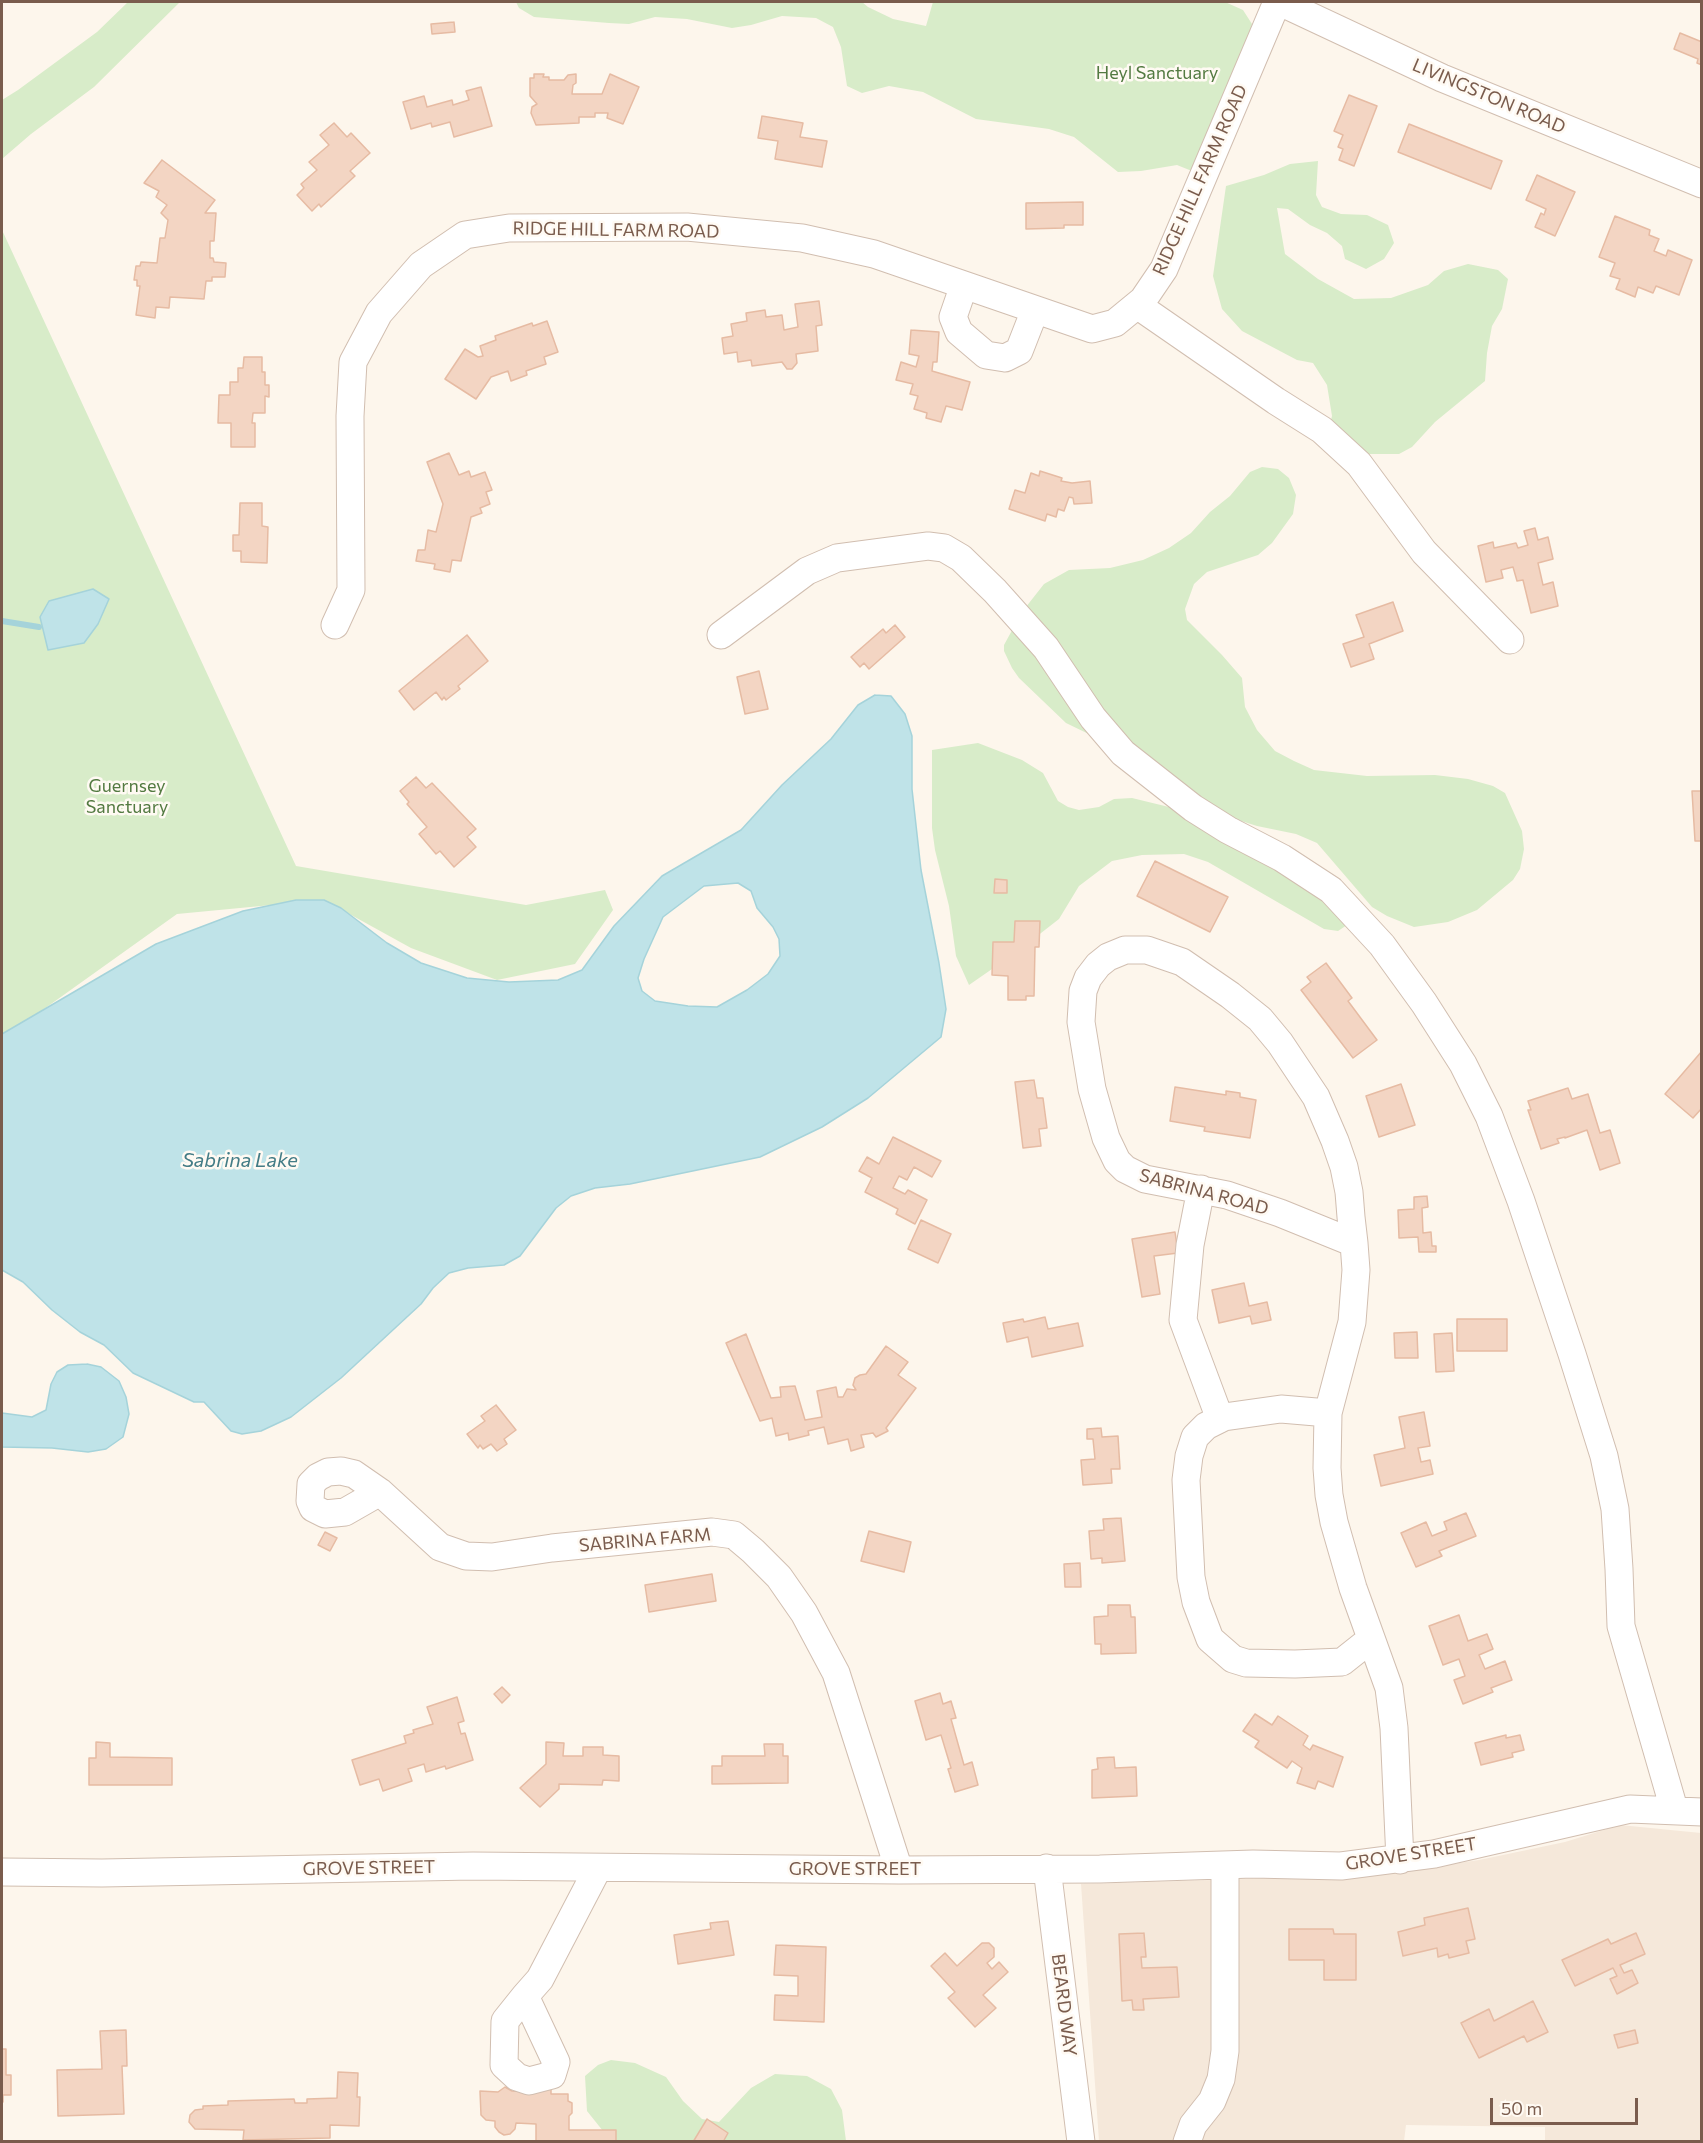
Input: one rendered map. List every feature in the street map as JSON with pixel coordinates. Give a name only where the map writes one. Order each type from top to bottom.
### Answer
[{"type":"street","name":"LIVINGSTON ROAD","points":[[1278,2],[1442,78],[1701,184]]},
{"type":"street","name":"RIDGE HILL FARM ROAD","points":[[335,625],[351,590],[350,416],[353,362],[379,313],[421,265],[465,235],[509,228],[687,227],[802,238],[874,254],[1092,329],[1115,323],[1143,300],[1164,269],[1278,2]]},
{"type":"street","points":[[964,285],[953,317],[959,332],[986,355],[1005,358],[1019,351],[1035,310]]},
{"type":"street","points":[[1137,305],[1322,430],[1359,464],[1424,552],[1510,640]]},
{"type":"street","points":[[721,635],[807,572],[837,558],[928,546],[944,548],[962,558],[1039,639],[1092,718],[1123,753],[1193,808],[1228,830],[1282,858],[1331,890],[1382,945],[1424,1003],[1463,1064],[1489,1116],[1521,1201],[1604,1456],[1615,1509],[1621,1626],[1674,1809]]},
{"type":"street","name":"SABRINA ROAD","points":[[1354,1243],[1280,1213],[1227,1196],[1134,1175],[1117,1161],[1106,1138],[1092,1089],[1085,1052],[1081,1004],[1088,978],[1098,965],[1108,957],[1125,950],[1148,950],[1182,962],[1260,1019],[1280,1043],[1316,1097],[1344,1167],[1354,1243],[1355,1301],[1347,1346],[1328,1413],[1327,1467],[1331,1504],[1350,1577],[1389,1688],[1394,1728],[1400,1860]]},
{"type":"street","points":[[1201,1190],[1190,1245],[1183,1320],[1220,1419]]},
{"type":"street","points":[[1328,1413],[1281,1409],[1220,1419],[1206,1426],[1195,1437],[1189,1456],[1186,1480],[1191,1577],[1196,1602],[1207,1632],[1221,1650],[1233,1659],[1246,1663],[1341,1662],[1385,1676]]},
{"type":"street","name":"SABRINA FARM","points":[[380,1492],[440,1547],[466,1556],[492,1557],[552,1548],[711,1532],[734,1535],[778,1577],[804,1613],[836,1673],[899,1870]]},
{"type":"street","points":[[1341,1662],[1371,1639]]},
{"type":"street","name":"GROVE STREET","points":[[2,1872],[102,1873],[469,1866],[899,1870],[1100,1869],[1225,1865],[1341,1866],[1434,1854],[1630,1809],[1674,1809],[1701,1812]]},
{"type":"street","points":[[1187,2142],[1193,2125],[1212,2101],[1221,2079],[1225,2051],[1225,1865]]},
{"type":"street","points":[[525,1996],[540,1979],[598,1868]]},
{"type":"street","name":"BEARD WAY","points":[[1047,1868],[1081,2142]]},
{"type":"shaded area","points":[[1620,1825],[1701,1833],[1701,2141],[1545,2141],[1545,2127],[1406,2125],[1404,2141],[1099,2141],[1081,1884],[1378,1875],[1479,1860],[1565,1842]]},
{"type":"green space","points":[[128,2],[180,2],[94,87],[31,134],[2,159],[2,100],[97,32]]},
{"type":"green space","name":"Heyl Sanctuary","points":[[516,2],[862,2],[893,19],[926,26],[933,2],[1225,2],[1243,10],[1252,24],[1251,33],[1192,171],[1177,165],[1118,172],[1074,137],[1049,129],[976,119],[923,92],[889,86],[862,93],[847,86],[841,47],[833,27],[816,18],[782,16],[732,28],[687,19],[655,17],[629,24],[609,23],[534,17],[519,8]]},
{"type":"green space","points":[[1318,161],[1316,195],[1322,207],[1341,214],[1367,215],[1388,225],[1394,243],[1384,259],[1366,269],[1345,259],[1342,246],[1327,233],[1310,225],[1288,209],[1277,208],[1285,254],[1318,279],[1354,299],[1391,298],[1428,285],[1444,271],[1468,264],[1498,270],[1508,279],[1502,309],[1492,326],[1485,381],[1435,422],[1412,447],[1399,454],[1354,454],[1327,436],[1332,416],[1327,385],[1313,363],[1297,360],[1242,331],[1222,309],[1213,276],[1226,186],[1264,175],[1290,164]]},
{"type":"green space","name":"Guernsey Sanctuary","points":[[2,230],[296,866],[526,905],[605,890],[613,910],[575,964],[497,980],[411,948],[324,900],[177,914],[2,1039]]},
{"type":"green space","points":[[1262,467],[1278,469],[1289,478],[1296,495],[1293,514],[1272,543],[1258,555],[1207,572],[1194,584],[1185,609],[1187,620],[1242,678],[1245,707],[1257,730],[1275,751],[1314,770],[1367,776],[1435,775],[1468,779],[1493,786],[1505,793],[1522,831],[1524,849],[1520,869],[1513,880],[1477,910],[1448,922],[1414,927],[1387,916],[1372,907],[1317,843],[1296,834],[1232,818],[1099,739],[1066,723],[1019,678],[1012,668],[1004,651],[1004,645],[1022,612],[1044,584],[1069,570],[1110,568],[1143,560],[1169,548],[1191,533],[1210,512],[1230,496],[1250,472]]},
{"type":"green space","points":[[978,743],[1022,760],[1043,773],[1058,801],[1068,807],[1079,810],[1099,807],[1114,799],[1132,798],[1173,808],[1312,876],[1347,925],[1338,931],[1324,929],[1208,862],[1184,854],[1142,855],[1112,861],[1079,886],[1059,919],[969,985],[956,956],[949,906],[935,850],[932,828],[932,750]]},
{"type":"green space","points":[[611,2060],[635,2063],[666,2077],[683,2101],[702,2119],[719,2122],[751,2088],[775,2074],[807,2076],[831,2089],[842,2110],[846,2141],[611,2141],[587,2111],[585,2076],[598,2065]]},
{"type":"water","points":[[93,589],[109,599],[98,624],[84,643],[48,650],[40,617],[49,601]]},
{"type":"water","name":"Sabrina Lake","points":[[875,695],[891,696],[905,714],[912,736],[912,789],[921,870],[946,1009],[941,1037],[868,1098],[822,1127],[760,1157],[630,1184],[595,1188],[571,1196],[556,1208],[520,1256],[504,1265],[468,1268],[449,1273],[433,1288],[421,1304],[341,1378],[291,1417],[261,1431],[242,1434],[231,1431],[204,1402],[194,1402],[133,1373],[104,1345],[80,1332],[52,1310],[23,1282],[2,1270],[2,1034],[156,944],[243,911],[296,900],[324,900],[341,908],[387,943],[421,963],[467,978],[509,982],[558,980],[582,970],[614,926],[662,876],[741,830],[782,785],[831,739],[858,705]],"holes":[[[738,883],[751,891],[757,908],[773,927],[779,939],[780,956],[768,974],[747,990],[717,1007],[655,1001],[642,991],[638,978],[663,917],[704,886]]]},
{"type":"water","points":[[87,1364],[101,1367],[119,1381],[126,1397],[129,1414],[123,1437],[106,1449],[88,1452],[52,1448],[2,1447],[2,1413],[32,1417],[46,1410],[51,1384],[57,1372],[68,1365]]},
{"type":"building","points":[[454,22],[455,32],[432,34],[431,24]]},
{"type":"building","points":[[1680,33],[1702,42],[1702,65],[1697,63],[1698,59],[1674,49]]},
{"type":"building","points":[[534,74],[544,74],[543,77],[549,77],[549,80],[564,80],[568,75],[576,74],[572,94],[602,94],[610,74],[639,87],[623,124],[607,118],[608,113],[595,113],[595,117],[579,117],[579,123],[536,125],[531,113],[532,107],[537,104],[530,96],[530,78],[534,78]]},
{"type":"building","points":[[481,87],[492,126],[454,137],[450,122],[432,127],[431,123],[411,129],[403,102],[424,96],[427,107],[452,100],[453,105],[469,100],[466,91]]},
{"type":"building","points":[[1349,95],[1377,106],[1354,166],[1339,160],[1343,149],[1338,147],[1343,135],[1334,131]]},
{"type":"building","points":[[762,116],[803,123],[800,137],[827,141],[822,167],[775,159],[778,141],[758,138]]},
{"type":"building","points":[[334,123],[347,137],[351,133],[370,153],[350,171],[355,176],[321,207],[319,204],[312,211],[297,195],[304,188],[301,184],[317,170],[309,162],[329,145],[320,135]]},
{"type":"building","points":[[1409,124],[1502,161],[1491,189],[1398,152]]},
{"type":"building","points":[[162,160],[215,200],[205,213],[216,213],[214,241],[210,241],[210,258],[213,258],[214,262],[226,263],[225,277],[212,277],[212,281],[206,281],[204,299],[170,297],[169,308],[156,307],[155,318],[136,315],[140,286],[137,286],[137,280],[134,280],[136,266],[140,266],[141,262],[157,263],[160,238],[165,238],[168,220],[161,213],[167,205],[156,197],[159,191],[144,183]]},
{"type":"building","points":[[1537,175],[1575,192],[1555,236],[1535,227],[1541,213],[1544,215],[1546,209],[1526,200]]},
{"type":"building","points":[[1083,202],[1083,225],[1026,229],[1026,203]]},
{"type":"building","points":[[1615,216],[1650,230],[1649,235],[1659,239],[1654,251],[1666,256],[1668,250],[1692,260],[1679,295],[1656,286],[1653,293],[1638,287],[1635,297],[1616,289],[1620,279],[1610,276],[1615,263],[1599,257]]},
{"type":"building","points":[[819,301],[822,325],[816,326],[818,351],[796,354],[797,363],[792,369],[787,369],[782,362],[752,366],[751,360],[738,362],[737,352],[724,354],[722,338],[733,336],[731,324],[747,321],[746,313],[765,310],[766,317],[782,315],[784,330],[798,327],[795,304]]},
{"type":"building","points":[[547,321],[558,352],[544,357],[546,364],[526,371],[527,375],[511,381],[508,371],[491,377],[476,399],[445,379],[465,349],[478,357],[483,356],[480,346],[496,340],[495,336],[532,323],[533,326]]},
{"type":"building","points":[[911,330],[939,332],[937,362],[933,362],[932,371],[970,382],[962,410],[946,406],[941,422],[926,418],[927,413],[914,409],[918,396],[910,394],[913,384],[896,380],[901,362],[916,367],[919,356],[909,354]]},
{"type":"building","points":[[244,357],[262,357],[262,372],[265,372],[265,385],[269,385],[269,397],[265,396],[265,413],[253,413],[255,447],[231,447],[231,423],[218,423],[219,395],[230,395],[230,382],[238,382],[238,368],[243,368]]},
{"type":"building","points":[[449,453],[459,475],[469,471],[471,477],[485,472],[492,490],[486,492],[490,504],[480,508],[482,513],[471,517],[461,561],[452,560],[450,572],[434,569],[435,564],[416,561],[418,550],[425,550],[428,530],[436,532],[443,504],[427,462]]},
{"type":"building","points":[[1040,471],[1062,478],[1061,481],[1072,483],[1090,481],[1092,503],[1074,504],[1073,498],[1069,497],[1064,511],[1058,509],[1056,517],[1047,514],[1045,521],[1009,509],[1015,490],[1025,493],[1031,473],[1039,476]]},
{"type":"building","points":[[240,503],[262,503],[262,526],[268,527],[267,563],[241,562],[241,551],[233,551],[233,535],[239,535]]},
{"type":"building","points":[[1535,528],[1538,540],[1548,537],[1553,559],[1538,563],[1543,585],[1553,582],[1558,606],[1531,613],[1523,580],[1517,581],[1513,567],[1501,570],[1503,578],[1486,582],[1478,546],[1493,542],[1494,548],[1516,543],[1518,548],[1528,545],[1524,531]]},
{"type":"building","points":[[1393,602],[1403,631],[1369,644],[1374,659],[1351,667],[1343,644],[1364,637],[1356,615]]},
{"type":"building","points":[[895,625],[905,637],[869,669],[864,663],[860,667],[851,657],[883,629],[886,633]]},
{"type":"building","points":[[467,635],[488,661],[458,686],[460,689],[446,700],[444,697],[442,700],[436,692],[414,710],[399,691]]},
{"type":"building","points":[[759,671],[768,709],[745,714],[737,677]]},
{"type":"building","points":[[416,777],[426,788],[432,783],[476,829],[467,837],[476,847],[454,867],[440,851],[436,854],[419,834],[427,827],[407,804],[409,802],[400,791]]},
{"type":"building","points":[[1692,791],[1702,791],[1702,841],[1695,841]]},
{"type":"building","points":[[1155,861],[1228,897],[1210,932],[1137,896]]},
{"type":"building","points":[[995,879],[1007,880],[1007,893],[994,893]]},
{"type":"building","points":[[1015,921],[1040,921],[1039,947],[1035,947],[1034,996],[1026,996],[1026,1000],[1008,1000],[1008,976],[992,975],[993,942],[1014,942]]},
{"type":"building","points":[[1326,963],[1352,998],[1348,1001],[1377,1040],[1353,1058],[1301,990],[1311,982],[1307,977]]},
{"type":"building","points":[[1702,1051],[1702,1108],[1693,1118],[1665,1094]]},
{"type":"building","points":[[1034,1080],[1037,1098],[1043,1098],[1047,1128],[1039,1129],[1041,1146],[1023,1148],[1015,1082]]},
{"type":"building","points":[[1401,1084],[1415,1125],[1379,1137],[1366,1096]]},
{"type":"building","points":[[1175,1087],[1226,1095],[1226,1091],[1240,1093],[1240,1097],[1256,1100],[1250,1138],[1204,1131],[1205,1127],[1170,1121]]},
{"type":"building","points":[[1568,1088],[1572,1099],[1588,1094],[1600,1133],[1610,1130],[1620,1163],[1600,1170],[1587,1130],[1557,1139],[1559,1143],[1541,1149],[1528,1110],[1531,1110],[1528,1101]]},
{"type":"building","points":[[893,1137],[941,1161],[932,1177],[914,1167],[907,1180],[899,1176],[893,1188],[905,1194],[908,1190],[927,1200],[915,1224],[896,1214],[898,1209],[865,1192],[872,1178],[859,1171],[867,1157],[879,1164]]},
{"type":"building","points":[[1427,1196],[1428,1207],[1422,1208],[1423,1233],[1431,1232],[1432,1246],[1436,1246],[1436,1252],[1419,1252],[1418,1237],[1399,1238],[1398,1210],[1414,1209],[1414,1197]]},
{"type":"building","points":[[921,1220],[951,1234],[938,1263],[908,1249]]},
{"type":"building","points":[[1175,1232],[1178,1253],[1154,1256],[1160,1294],[1142,1297],[1132,1239]]},
{"type":"building","points":[[1244,1283],[1249,1306],[1267,1302],[1271,1320],[1252,1324],[1250,1316],[1219,1323],[1212,1290]]},
{"type":"building","points":[[1045,1317],[1048,1329],[1078,1323],[1083,1346],[1032,1357],[1028,1337],[1007,1342],[1003,1323],[1023,1319],[1024,1322]]},
{"type":"building","points":[[1457,1319],[1507,1319],[1507,1351],[1457,1351]]},
{"type":"building","points":[[1417,1332],[1418,1358],[1395,1358],[1394,1333]]},
{"type":"building","points":[[1452,1333],[1454,1371],[1436,1372],[1434,1334]]},
{"type":"building","points":[[746,1334],[771,1398],[781,1397],[780,1387],[795,1386],[805,1420],[822,1417],[817,1391],[836,1387],[838,1397],[843,1397],[847,1389],[856,1390],[853,1385],[855,1378],[866,1374],[886,1346],[908,1362],[898,1375],[916,1388],[886,1428],[888,1431],[876,1437],[873,1433],[861,1435],[864,1447],[851,1451],[848,1439],[828,1444],[824,1427],[808,1431],[809,1435],[789,1440],[788,1433],[776,1436],[772,1418],[760,1421],[726,1343]]},
{"type":"building","points":[[496,1405],[516,1430],[504,1439],[507,1444],[497,1451],[491,1444],[483,1449],[480,1445],[478,1448],[467,1434],[485,1421],[481,1416]]},
{"type":"building","points":[[1424,1412],[1430,1446],[1418,1448],[1421,1462],[1430,1460],[1433,1474],[1381,1486],[1374,1455],[1405,1448],[1399,1417]]},
{"type":"building","points":[[1101,1428],[1102,1437],[1118,1436],[1120,1469],[1111,1469],[1112,1483],[1083,1485],[1081,1460],[1095,1459],[1093,1439],[1087,1439],[1087,1429]]},
{"type":"building","points":[[1466,1513],[1476,1536],[1439,1551],[1442,1556],[1416,1567],[1401,1533],[1426,1522],[1432,1536],[1447,1530],[1444,1522]]},
{"type":"building","points":[[1121,1518],[1125,1561],[1102,1563],[1102,1558],[1091,1559],[1089,1531],[1104,1530],[1103,1519]]},
{"type":"building","points":[[869,1531],[911,1542],[904,1572],[861,1561]]},
{"type":"building","points":[[325,1532],[337,1538],[330,1551],[318,1545]]},
{"type":"building","points":[[1080,1563],[1081,1587],[1065,1587],[1064,1564]]},
{"type":"building","points":[[712,1574],[716,1601],[649,1612],[645,1585]]},
{"type":"building","points":[[1108,1605],[1130,1605],[1131,1617],[1135,1617],[1136,1653],[1101,1654],[1101,1644],[1095,1644],[1094,1617],[1108,1616]]},
{"type":"building","points":[[1459,1615],[1468,1641],[1487,1634],[1493,1649],[1479,1655],[1485,1669],[1505,1661],[1512,1680],[1491,1688],[1493,1692],[1463,1704],[1454,1680],[1465,1676],[1459,1659],[1443,1665],[1429,1626]]},
{"type":"building","points":[[502,1687],[510,1695],[502,1703],[494,1694]]},
{"type":"building","points":[[940,1693],[943,1704],[951,1701],[956,1718],[951,1719],[964,1765],[972,1762],[978,1785],[955,1792],[948,1769],[951,1768],[941,1735],[926,1740],[915,1701]]},
{"type":"building","points":[[457,1697],[464,1721],[458,1723],[461,1734],[465,1733],[473,1760],[446,1769],[445,1766],[426,1772],[424,1764],[408,1769],[412,1781],[383,1791],[379,1779],[360,1785],[352,1760],[406,1743],[404,1736],[414,1733],[413,1730],[433,1724],[427,1707]]},
{"type":"building","points":[[1255,1714],[1272,1725],[1278,1716],[1308,1736],[1303,1745],[1310,1750],[1313,1745],[1343,1757],[1333,1787],[1318,1781],[1315,1789],[1297,1783],[1302,1768],[1292,1761],[1287,1768],[1255,1747],[1259,1741],[1243,1731]]},
{"type":"building","points":[[1506,1735],[1506,1738],[1520,1735],[1524,1750],[1512,1753],[1513,1757],[1481,1765],[1475,1743]]},
{"type":"building","points":[[96,1742],[110,1743],[110,1757],[172,1758],[172,1785],[89,1785],[89,1758],[96,1758]]},
{"type":"building","points":[[546,1742],[564,1743],[563,1756],[583,1756],[583,1747],[603,1747],[603,1755],[619,1756],[619,1781],[603,1780],[602,1785],[559,1784],[559,1789],[540,1807],[520,1788],[546,1764]]},
{"type":"building","points":[[764,1744],[783,1744],[783,1756],[788,1756],[788,1783],[712,1784],[712,1766],[722,1766],[722,1756],[765,1756]]},
{"type":"building","points":[[1114,1757],[1115,1768],[1136,1767],[1137,1796],[1092,1798],[1092,1770],[1098,1769],[1097,1758]]},
{"type":"building","points":[[1468,1908],[1475,1939],[1466,1941],[1469,1953],[1449,1958],[1448,1954],[1438,1957],[1437,1948],[1403,1956],[1398,1932],[1425,1925],[1424,1918]]},
{"type":"building","points":[[728,1921],[734,1955],[678,1964],[674,1935],[711,1929],[710,1923]]},
{"type":"building","points":[[1289,1929],[1333,1929],[1334,1934],[1356,1934],[1356,1980],[1324,1980],[1324,1960],[1289,1960]]},
{"type":"building","points":[[1144,1933],[1146,1957],[1141,1957],[1142,1968],[1177,1967],[1179,1997],[1143,1999],[1144,2010],[1133,2010],[1132,2000],[1122,2001],[1119,1934]]},
{"type":"building","points":[[1636,1933],[1645,1954],[1620,1965],[1624,1973],[1632,1970],[1638,1983],[1617,1994],[1610,1979],[1617,1976],[1613,1968],[1575,1986],[1562,1960],[1608,1939],[1611,1944]]},
{"type":"building","points":[[982,1943],[989,1943],[994,1948],[994,1957],[987,1963],[992,1969],[999,1962],[1008,1972],[983,1995],[996,2008],[975,2027],[948,1998],[955,1992],[931,1966],[945,1953],[957,1966]]},
{"type":"building","points":[[776,1945],[826,1947],[824,2022],[774,2020],[775,1995],[798,1996],[798,1976],[774,1975]]},
{"type":"building","points":[[1533,2001],[1548,2032],[1527,2042],[1524,2036],[1479,2058],[1461,2023],[1489,2009],[1494,2021]]},
{"type":"building","points":[[126,2030],[127,2066],[122,2066],[124,2114],[58,2116],[57,2070],[102,2069],[100,2031]]},
{"type":"building","points":[[1635,2030],[1638,2043],[1618,2048],[1614,2035]]},
{"type":"building","points":[[2,2049],[6,2049],[6,2075],[11,2075],[11,2095],[3,2095],[3,2102],[2,2102]]},
{"type":"building","points":[[338,2072],[358,2073],[359,2126],[330,2125],[330,2138],[243,2140],[244,2130],[195,2129],[189,2122],[190,2115],[195,2110],[203,2109],[203,2106],[228,2105],[228,2101],[294,2099],[295,2103],[307,2103],[307,2099],[337,2098]]},
{"type":"building","points":[[505,2087],[512,2091],[538,2092],[551,2088],[551,2094],[568,2094],[568,2101],[572,2103],[569,2130],[616,2130],[616,2142],[536,2142],[536,2124],[516,2123],[515,2129],[510,2134],[504,2135],[495,2127],[495,2121],[486,2120],[481,2115],[480,2091],[498,2092]]},
{"type":"building","points":[[707,2119],[728,2133],[723,2142],[693,2142]]},
{"type":"waterway","points":[[2,621],[39,627]]}]
